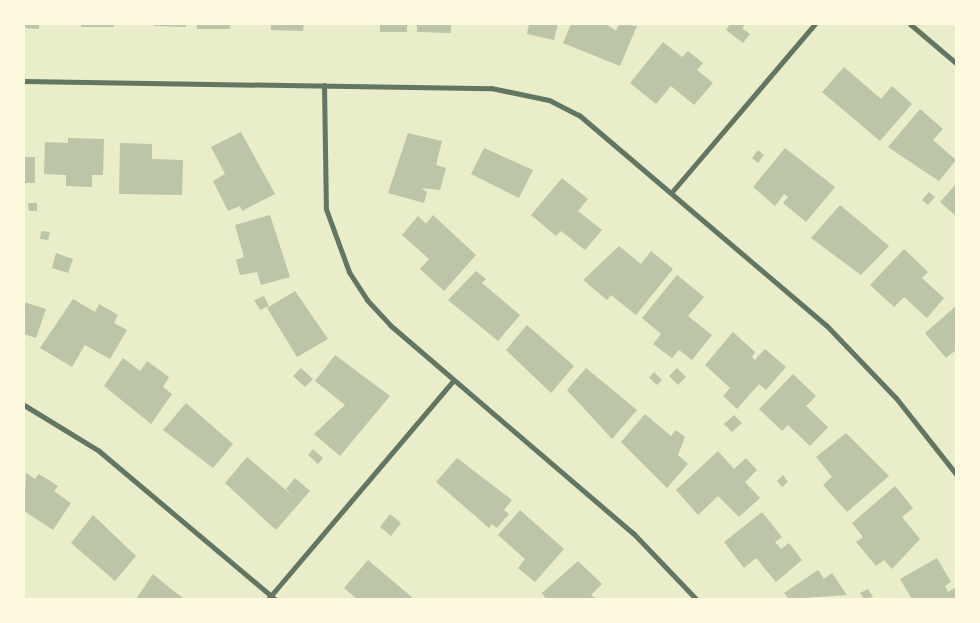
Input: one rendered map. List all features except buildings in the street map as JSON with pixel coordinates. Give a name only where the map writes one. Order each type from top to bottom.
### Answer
[{"type":"street","points":[[671,193],[815,24]]},
{"type":"street","points":[[910,24],[956,63]]},
{"type":"street","points":[[24,81],[491,88],[549,100],[579,115],[862,360],[956,474]]},
{"type":"street","points":[[324,85],[322,175],[326,209],[342,257],[367,300],[454,380],[634,533],[696,599]]},
{"type":"street","points":[[24,405],[99,451],[271,598],[454,380]]}]
